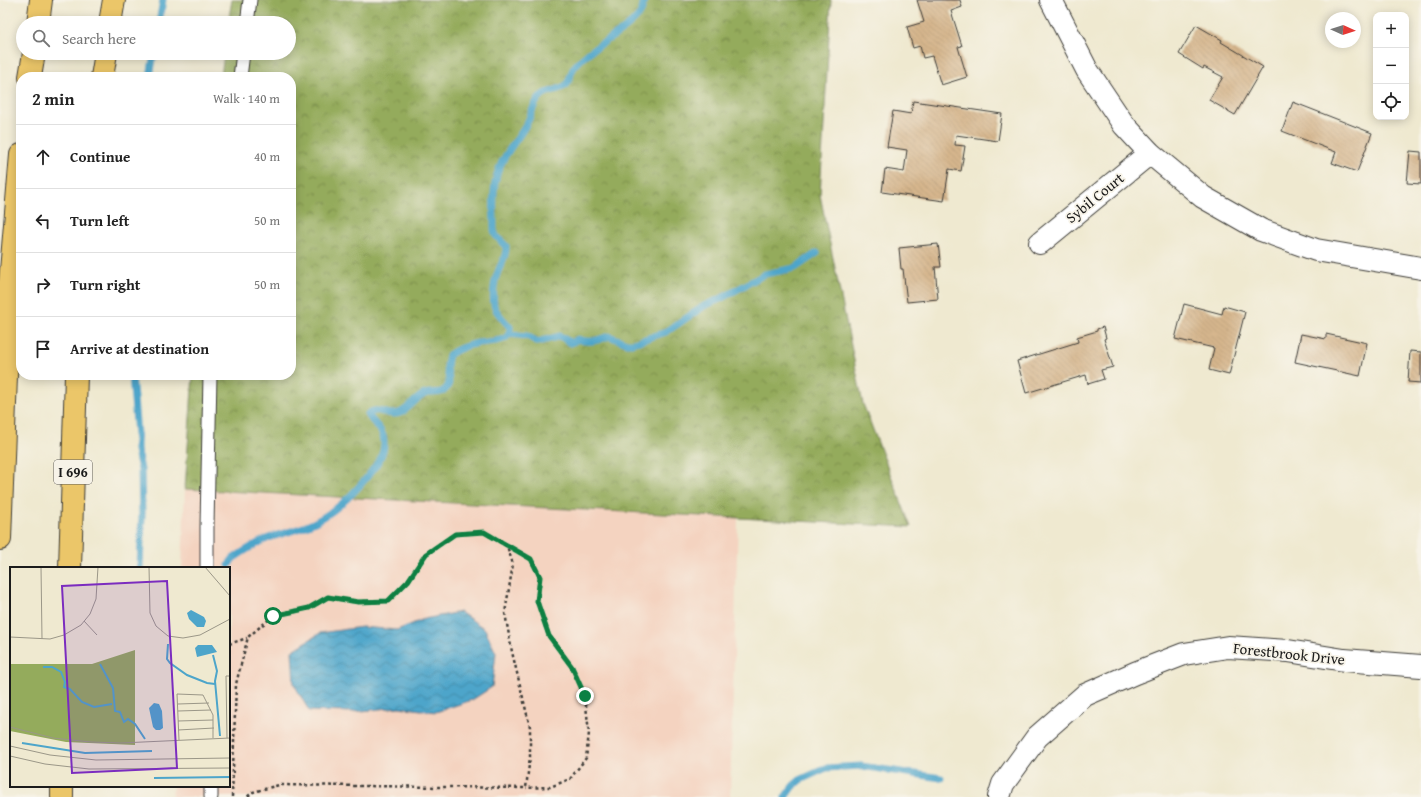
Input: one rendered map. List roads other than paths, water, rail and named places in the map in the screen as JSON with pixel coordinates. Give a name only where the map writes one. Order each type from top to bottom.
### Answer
[{"type":"highway","points":[[39,16],[41,0]]},
{"type":"highway","points":[[111,16],[114,0]]},
{"type":"highway","points":[[31,72],[33,60]]},
{"type":"highway","points":[[103,72],[105,60]]},
{"type":"highway","points":[[0,539],[9,294],[16,213]]},
{"type":"highway","name":"I 696","points":[[70,567],[76,380]]},
{"type":"street","points":[[1051,0],[1087,70],[1124,125],[1150,152],[1203,197],[1261,230],[1316,250],[1421,268]]},
{"type":"street","name":"Sybil Court","points":[[1040,243],[1150,152]]},
{"type":"street","name":"Forestbrook Drive","points":[[999,797],[1003,784],[1038,737],[1086,695],[1135,673],[1184,654],[1228,647],[1288,651],[1344,660],[1421,666]]},
{"type":"lane","points":[[248,16],[250,0]]},
{"type":"lane","points":[[241,72],[242,60]]},
{"type":"lane","points":[[208,567],[207,518],[210,380]]},
{"type":"water","points":[[460,612],[485,629],[496,653],[492,687],[472,700],[436,712],[399,707],[352,712],[309,711],[294,684],[292,651],[320,633],[362,627],[397,630],[424,619]]},
{"type":"waterway","points":[[160,16],[163,0]]},
{"type":"waterway","points":[[229,565],[233,559],[260,542],[315,522],[339,506],[359,487],[377,464],[382,455],[384,446],[382,433],[368,414],[375,411],[391,414],[403,412],[423,395],[443,391],[449,384],[447,368],[449,355],[467,346],[478,343],[498,341],[503,339],[510,332],[510,327],[494,307],[495,280],[506,250],[506,246],[496,236],[494,230],[494,188],[501,164],[529,120],[534,105],[538,99],[544,94],[566,85],[573,68],[580,60],[637,18],[642,10],[644,0]]},
{"type":"waterway","points":[[151,72],[153,60]]},
{"type":"waterway","points":[[509,334],[527,336],[538,342],[560,336],[571,343],[578,339],[590,341],[609,336],[627,343],[633,343],[666,332],[704,306],[722,298],[765,274],[795,268],[817,253]]},
{"type":"waterway","points":[[132,380],[137,450],[141,470],[142,515],[140,567]]},
{"type":"waterway","points":[[785,797],[793,786],[800,780],[826,768],[861,766],[941,778]]}]
